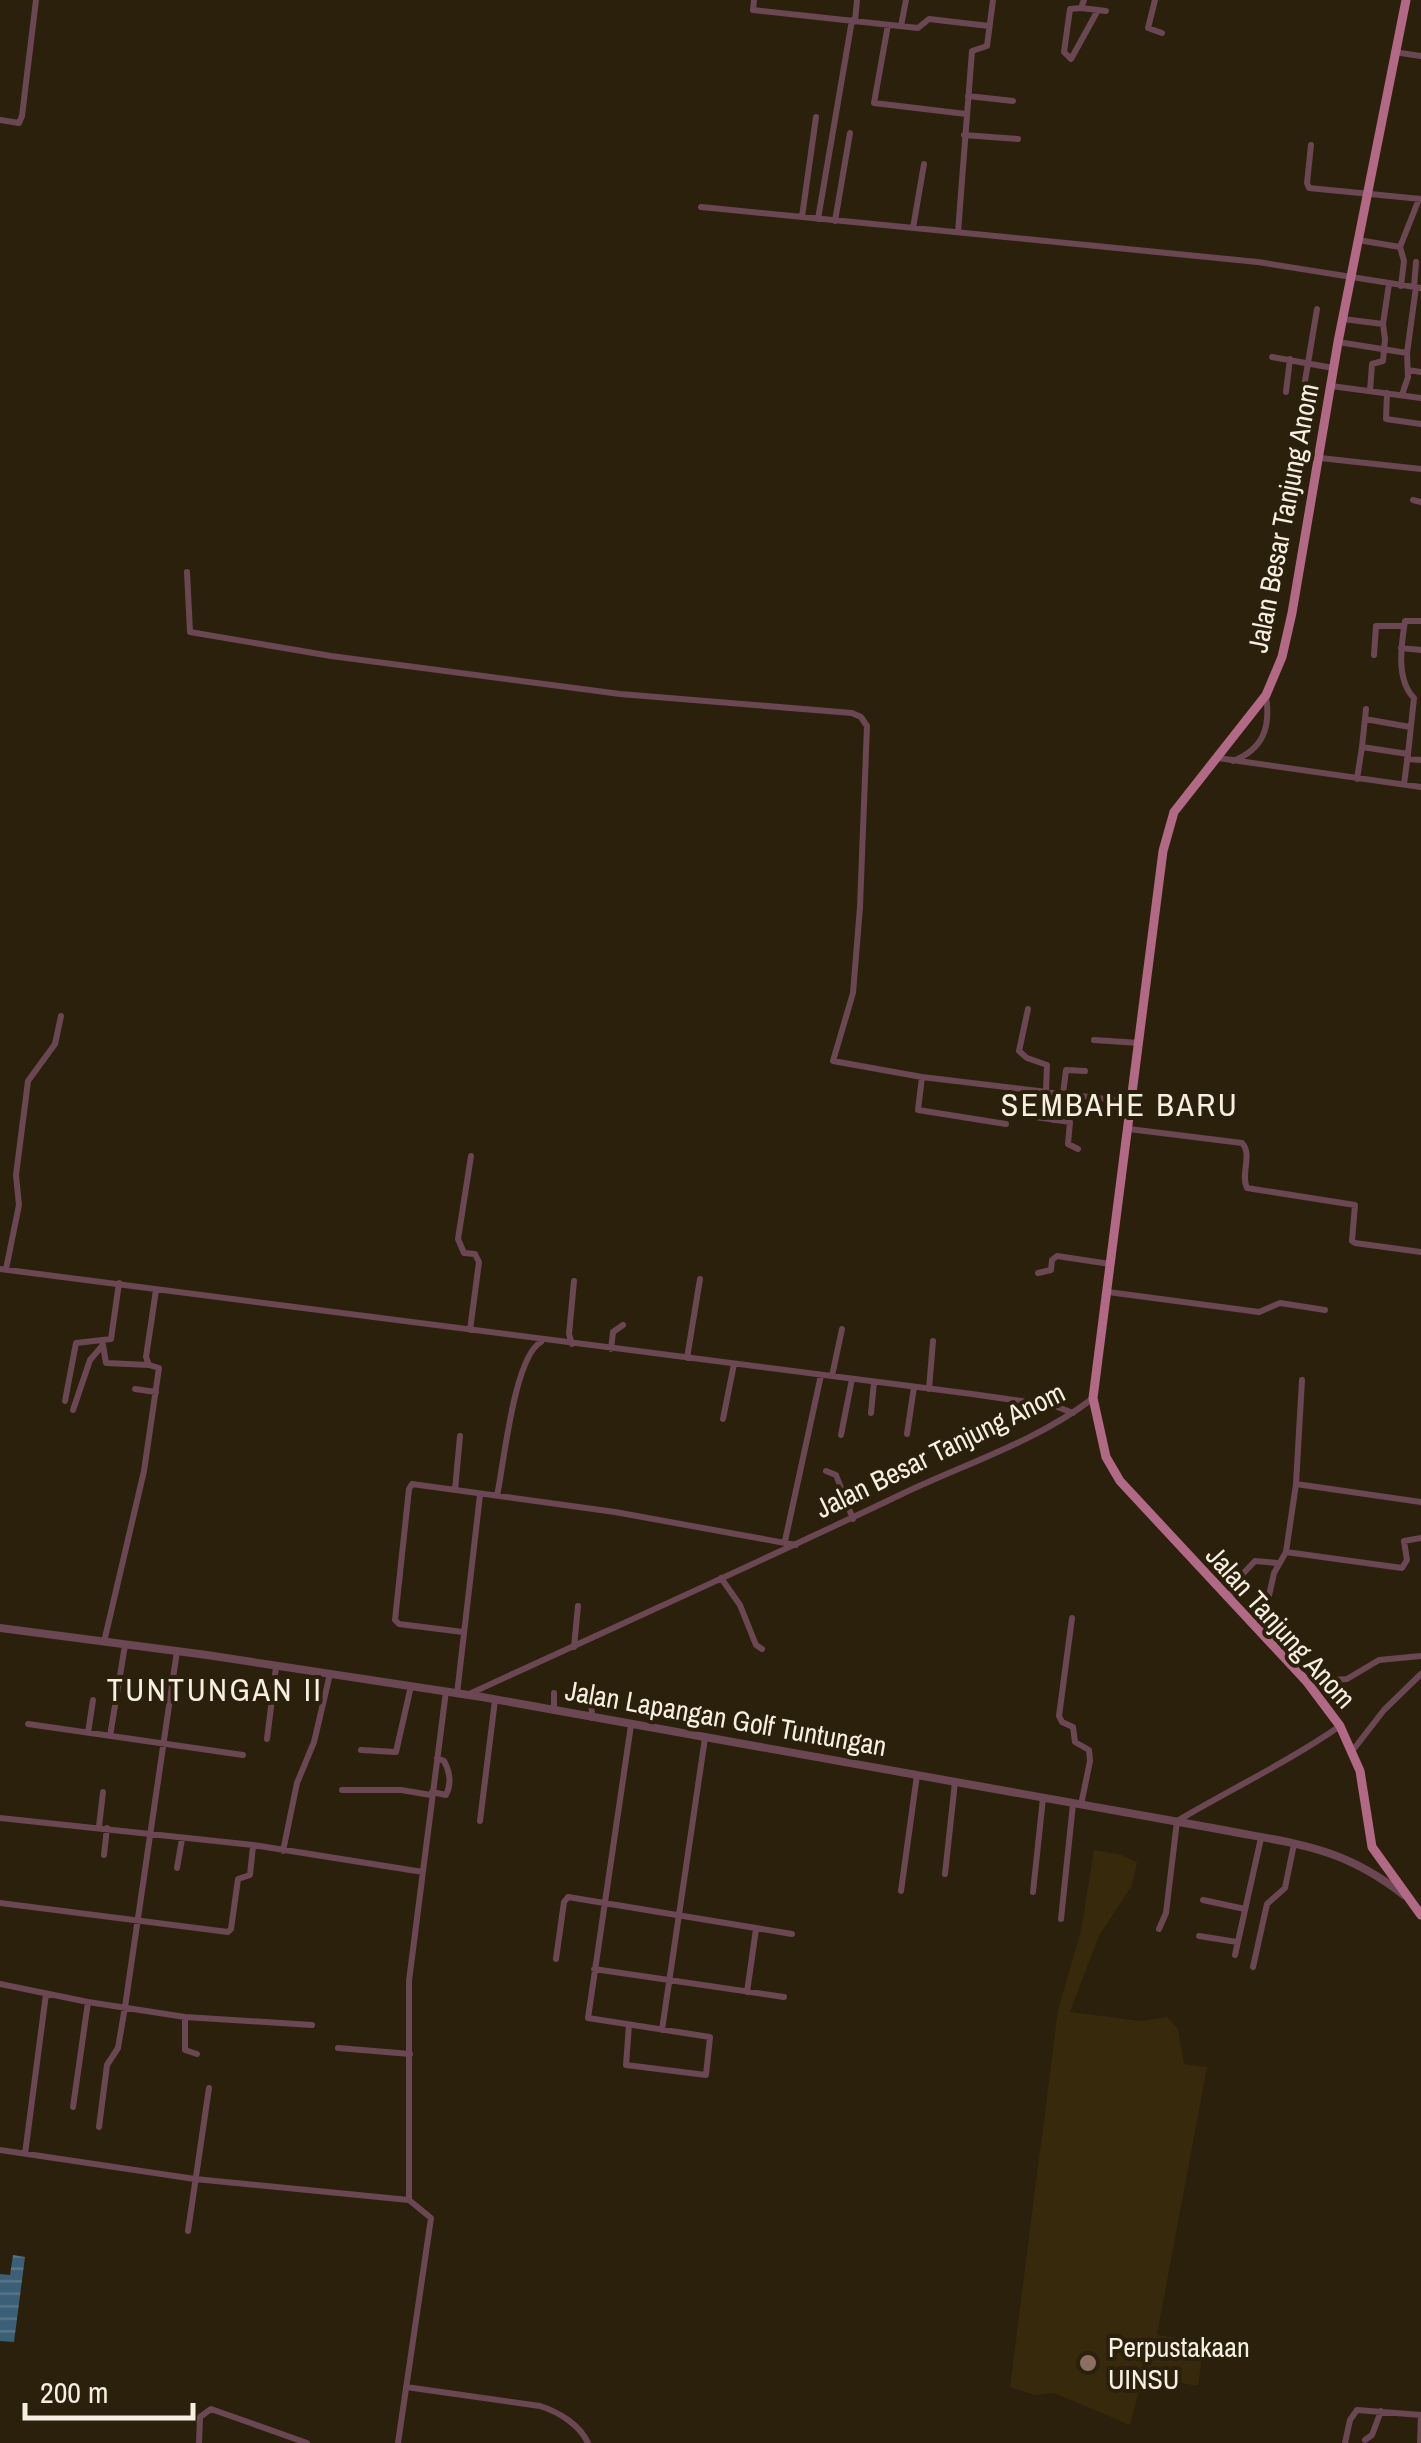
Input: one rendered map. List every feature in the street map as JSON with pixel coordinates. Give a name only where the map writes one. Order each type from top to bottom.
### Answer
[{"type":"main road","name":"Jalan Besar Tanjung Anom","points":[[1093,1398],[1160,868],[1169,824],[1180,803],[1266,695],[1287,638],[1342,319],[1406,0]]},
{"type":"main road","name":"Jalan Tanjung Anom","points":[[1093,1398],[1106,1457],[1120,1480],[1308,1682],[1340,1726],[1364,1785],[1372,1847],[1410,1900]]},
{"type":"main road","name":"Jalan Lapangan Golf Tuntungan","points":[[1410,1900],[1421,1915]]},
{"type":"street","points":[[0,120],[19,123],[22,116],[36,0]]},
{"type":"street","points":[[754,0],[753,10],[888,25],[918,28],[929,19],[989,26]]},
{"type":"street","points":[[818,219],[856,0]]},
{"type":"street","points":[[901,26],[906,0]]},
{"type":"street","points":[[958,232],[972,51],[986,48],[992,0]]},
{"type":"street","points":[[1155,0],[1148,28],[1162,34]]},
{"type":"street","points":[[1082,4],[1102,10],[1071,58],[1064,54],[1070,9],[1082,4]]},
{"type":"street","points":[[888,25],[874,103],[966,114]]},
{"type":"street","points":[[1394,50],[1421,54]]},
{"type":"street","points":[[968,96],[1013,100]]},
{"type":"street","points":[[802,218],[816,117]]},
{"type":"street","points":[[835,220],[850,133]]},
{"type":"street","points":[[964,135],[1018,139]]},
{"type":"street","points":[[1311,145],[1309,188],[1420,199],[1400,247],[1404,261],[1401,286]]},
{"type":"street","points":[[914,228],[924,164]]},
{"type":"street","points":[[824,183],[840,188]]},
{"type":"street","points":[[701,208],[1258,262],[1417,287]]},
{"type":"street","points":[[1358,240],[1400,247]]},
{"type":"street","points":[[1402,395],[1417,287],[1416,262]]},
{"type":"street","points":[[1370,392],[1372,364],[1382,362],[1385,349],[1383,324],[1389,284]]},
{"type":"street","points":[[1305,381],[1317,309]]},
{"type":"street","points":[[1342,319],[1383,324]]},
{"type":"street","points":[[1338,342],[1407,353]]},
{"type":"street","points":[[1272,357],[1334,368]]},
{"type":"street","points":[[1286,392],[1290,359]]},
{"type":"street","points":[[1408,370],[1421,372]]},
{"type":"street","points":[[1331,386],[1421,398]]},
{"type":"street","points":[[1387,393],[1386,419],[1421,424]]},
{"type":"street","points":[[1320,458],[1421,470]]},
{"type":"street","points":[[187,572],[190,632],[331,656],[620,694],[862,717],[867,726],[859,924],[853,993],[833,1061],[922,1077],[1132,1102]]},
{"type":"street","points":[[1404,784],[1410,726],[1417,706],[1403,684],[1404,626],[1406,620],[1421,622]]},
{"type":"street","points":[[1374,655],[1376,626],[1404,626]]},
{"type":"street","points":[[1402,648],[1421,650]]},
{"type":"street","points":[[1232,762],[1251,754],[1260,745],[1268,724],[1266,695]]},
{"type":"street","points":[[1357,779],[1365,714],[1410,726]]},
{"type":"street","points":[[1362,747],[1421,760]]},
{"type":"street","points":[[1218,758],[1421,787]]},
{"type":"street","points":[[1028,1009],[1018,1051],[1047,1066],[1046,1091]]},
{"type":"street","points":[[62,1016],[48,1058],[28,1081],[16,1175],[19,1204],[3,1269],[929,1389],[1055,1406],[1074,1413]]},
{"type":"street","points":[[1094,1040],[1139,1044]]},
{"type":"street","points":[[1054,1120],[1066,1070],[1085,1071]]},
{"type":"street","points":[[922,1077],[918,1110],[1006,1124]]},
{"type":"street","points":[[1029,1116],[1070,1122],[1068,1144],[1078,1149]]},
{"type":"street","points":[[1129,1129],[1242,1143],[1247,1151],[1247,1188],[1352,1204],[1356,1210],[1352,1240],[1355,1244],[1421,1252]]},
{"type":"street","points":[[470,1330],[478,1262],[475,1254],[464,1253],[458,1239],[471,1156]]},
{"type":"street","points":[[1038,1272],[1050,1270],[1052,1260],[1058,1256],[1112,1264]]},
{"type":"street","points":[[687,1358],[700,1279]]},
{"type":"street","points":[[572,1344],[569,1334],[574,1280]]},
{"type":"street","points":[[73,1410],[90,1360],[111,1339],[118,1284]]},
{"type":"street","points":[[149,1365],[146,1357],[156,1290]]},
{"type":"street","points":[[1108,1292],[1259,1312],[1280,1303],[1324,1310]]},
{"type":"street","points":[[611,1349],[613,1332],[623,1325]]},
{"type":"street","points":[[832,1376],[842,1329]]},
{"type":"street","points":[[498,1496],[520,1373],[529,1351],[542,1341]]},
{"type":"street","points":[[929,1389],[933,1341]]},
{"type":"street","points":[[104,1343],[106,1362],[160,1368],[144,1470],[104,1642]]},
{"type":"street","points":[[65,1401],[76,1344],[104,1343]]},
{"type":"street","points":[[723,1419],[734,1364]]},
{"type":"street","points":[[784,1540],[821,1375]]},
{"type":"street","points":[[840,1435],[852,1379]]},
{"type":"street","points":[[1262,1632],[1277,1562],[1286,1552],[1296,1484],[1302,1380]]},
{"type":"street","points":[[870,1413],[874,1382]]},
{"type":"street","points":[[907,1434],[914,1387]]},
{"type":"street","points":[[134,1388],[156,1392]]},
{"type":"street","name":"Jalan Besar Tanjung Anom","points":[[462,1694],[798,1545],[1074,1413],[1093,1398]]},
{"type":"street","points":[[456,1490],[460,1436]]},
{"type":"street","points":[[826,1471],[836,1475],[853,1519]]},
{"type":"street","points":[[1296,1484],[1421,1502]]},
{"type":"street","points":[[462,1632],[399,1624],[395,1620],[409,1486],[498,1496],[798,1545]]},
{"type":"street","points":[[462,1694],[462,1632],[480,1495]]},
{"type":"street","points":[[1286,1552],[1402,1568],[1407,1560],[1404,1541],[1421,1538]]},
{"type":"street","points":[[1229,1598],[1236,1580],[1254,1561],[1277,1562]]},
{"type":"street","points":[[720,1578],[740,1605],[756,1645],[762,1649]]},
{"type":"street","points":[[574,1646],[578,1606]]},
{"type":"street","points":[[1060,1919],[1077,1804],[1090,1761],[1089,1748],[1075,1742],[1073,1727],[1062,1722],[1060,1716],[1072,1618]]},
{"type":"street","name":"Jalan Lapangan Golf Tuntungan","points":[[0,1628],[446,1691],[1176,1821],[1348,1858],[1378,1874],[1410,1900]]},
{"type":"street","points":[[110,1736],[125,1645]]},
{"type":"street","points":[[99,2127],[107,2065],[118,2048],[125,2007],[177,1651]]},
{"type":"street","points":[[1308,1682],[1347,1680],[1370,1662],[1421,1656]]},
{"type":"street","points":[[267,1739],[276,1667]]},
{"type":"street","points":[[282,1851],[297,1783],[314,1742],[330,1674]]},
{"type":"street","points":[[1353,1750],[1372,1724],[1421,1674]]},
{"type":"street","points":[[361,1750],[396,1752],[410,1686]]},
{"type":"street","points":[[408,2200],[410,1980],[446,1691]]},
{"type":"street","points":[[554,1693],[554,1711]]},
{"type":"street","points":[[592,1693],[592,1718]]},
{"type":"street","points":[[88,1733],[93,1700]]},
{"type":"street","points":[[480,1821],[495,1700]]},
{"type":"street","points":[[28,1724],[243,1755]]},
{"type":"street","points":[[629,2026],[626,2065],[706,2075],[712,2039],[588,2019],[631,1724]]},
{"type":"street","points":[[1158,1928],[1166,1913],[1176,1821],[1293,1758],[1340,1726]]},
{"type":"street","points":[[662,2030],[705,1738]]},
{"type":"street","points":[[342,1790],[446,1795],[450,1774],[444,1760],[436,1758]]},
{"type":"street","points":[[901,1892],[917,1776]]},
{"type":"street","points":[[945,1874],[955,1782]]},
{"type":"street","points":[[103,1792],[104,1855]]},
{"type":"street","points":[[1033,1892],[1043,1798]]},
{"type":"street","points":[[0,1818],[252,1846],[423,1872]]},
{"type":"street","points":[[177,1868],[182,1838]]},
{"type":"street","points":[[1235,1955],[1261,1838]]},
{"type":"street","points":[[1253,1967],[1264,1912],[1269,1902],[1286,1888],[1294,1844]]},
{"type":"street","points":[[0,1903],[230,1931],[238,1878],[249,1877],[252,1846]]},
{"type":"street","points":[[556,1959],[565,1899],[792,1934]]},
{"type":"street","points":[[1203,1900],[1245,1908]]},
{"type":"street","points":[[747,1992],[756,1929]]},
{"type":"street","points":[[1199,1936],[1237,1942]]},
{"type":"street","points":[[594,1969],[784,1997]]},
{"type":"street","points":[[0,1984],[185,2016],[312,2025]]},
{"type":"street","points":[[26,2154],[46,1994]]},
{"type":"street","points":[[73,2108],[88,2002]]},
{"type":"street","points":[[185,2016],[184,2050],[197,2054]]},
{"type":"street","points":[[338,2048],[410,2054]]},
{"type":"street","points":[[188,2231],[209,2088]]},
{"type":"street","points":[[0,2150],[194,2179],[408,2200],[431,2218],[398,2443]]},
{"type":"street","points":[[406,2387],[549,2409],[580,2430],[588,2443]]},
{"type":"street","points":[[199,2443],[200,2417],[211,2409],[306,2443]]},
{"type":"street","points":[[1345,2443],[1354,2413],[1367,2409],[1421,2416],[1420,2443]]},
{"type":"street","points":[[1365,2440],[1372,2435],[1382,2410]]},
{"type":"shaded area","points":[[1094,1850],[1137,1862],[1132,1885],[1099,1936],[1070,2012],[1140,2021],[1167,2017],[1178,2029],[1184,2064],[1207,2067],[1157,2335],[1204,2342],[1198,2386],[1143,2376],[1130,2425],[1054,2393],[1035,2395],[1010,2387],[1058,2010],[1081,1931]]},
{"type":"water","points":[[13,2255],[25,2257],[14,2342],[0,2341],[0,2274],[10,2275]]},
{"type":"place","name":"Perpustakaan UINSU","points":[[1088,2363]]},
{"type":"district","name":"SEMBAHE BARU","points":[[1120,1104]]},
{"type":"district","name":"TUNTUNGAN II","points":[[215,1689]]}]
